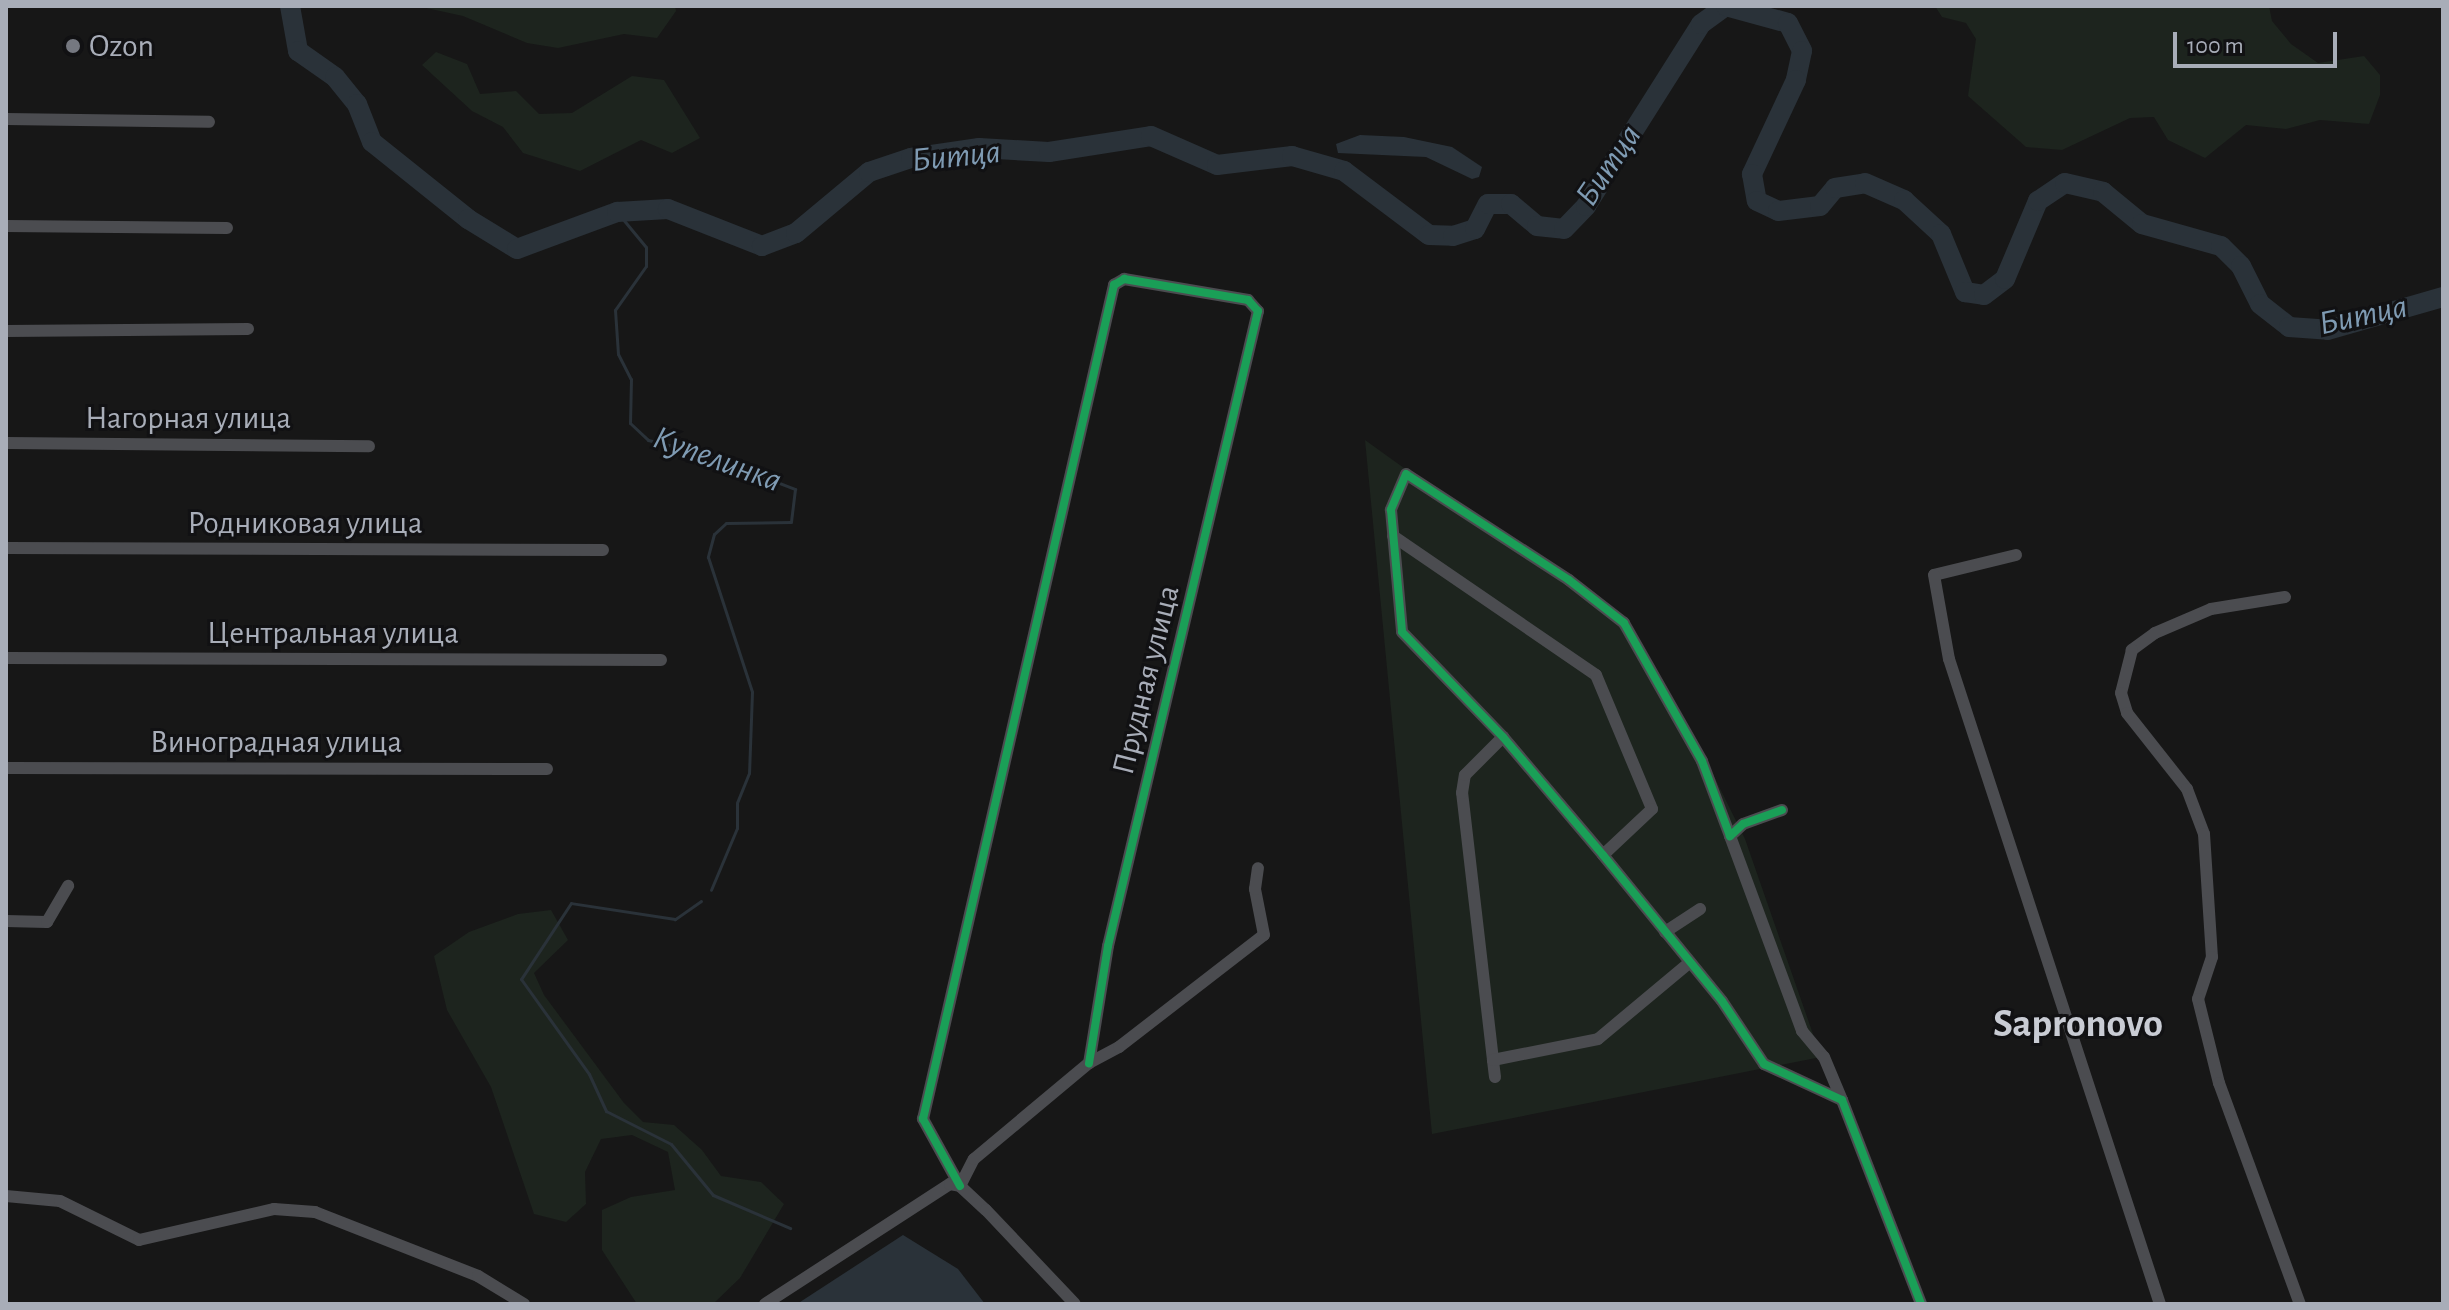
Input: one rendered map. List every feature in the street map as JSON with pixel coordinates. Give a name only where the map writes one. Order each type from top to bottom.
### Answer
[{"type":"street","points":[[6,119],[209,122]]},
{"type":"street","points":[[6,226],[227,228]]},
{"type":"street","name":"Прудная улица","points":[[960,1186],[923,1119],[1114,285],[1124,279],[1253,302],[1258,311],[1108,946],[1089,1063]]},
{"type":"street","points":[[6,331],[248,329]]},
{"type":"street","name":"Нагорная улица","points":[[6,443],[369,446]]},
{"type":"street","points":[[1842,1100],[1764,1064],[1690,962],[1603,855],[1503,737],[1402,632],[1392,499],[1406,474],[1612,611],[1638,644],[1686,729],[1730,836],[1802,1031],[1824,1057],[1842,1100],[1921,1304]]},
{"type":"street","points":[[1393,536],[1596,675],[1652,809],[1603,855]]},
{"type":"street","name":"Родниковая улица","points":[[6,548],[603,550]]},
{"type":"street","points":[[2016,555],[1934,575],[1949,659],[2160,1304]]},
{"type":"street","points":[[2285,597],[2211,609],[2155,633],[2132,650],[2121,693],[2127,713],[2187,789],[2204,834],[2212,957],[2198,999],[2219,1083],[2300,1304]]},
{"type":"street","name":"Центральная улица","points":[[6,658],[661,660]]},
{"type":"street","points":[[1495,1077],[1462,793],[1465,775],[1503,737]]},
{"type":"street","name":"Виноградная улица","points":[[6,768],[547,769]]},
{"type":"street","points":[[1730,836],[1743,824],[1782,810]]},
{"type":"street","points":[[960,1186],[974,1159],[1089,1063],[1119,1047],[1264,935],[1255,889],[1258,868]]},
{"type":"street","points":[[6,921],[47,922],[68,886]]},
{"type":"street","points":[[1665,932],[1700,909]]},
{"type":"street","points":[[1493,1060],[1598,1039],[1690,962]]},
{"type":"street","points":[[765,1304],[942,1186],[960,1186],[1075,1304]]},
{"type":"street","points":[[6,1196],[60,1201],[139,1240],[274,1209],[315,1212],[478,1276],[524,1304]]},
{"type":"shaded area","points":[[417,6],[675,6],[676,11],[657,38],[624,34],[558,48],[527,43],[463,16]]},
{"type":"shaded area","points":[[1935,6],[2269,6],[2272,21],[2291,44],[2318,63],[2364,56],[2380,75],[2380,95],[2369,124],[2320,120],[2286,129],[2246,125],[2205,158],[2168,140],[2154,117],[2130,118],[2062,150],[2026,147],[1968,96],[1976,39],[1966,23],[1942,17]]},
{"type":"shaded area","points":[[436,52],[467,64],[480,94],[516,91],[539,114],[572,113],[632,76],[664,80],[700,138],[672,153],[641,140],[580,171],[523,153],[503,127],[472,111],[422,65]]},
{"type":"shaded area","points":[[1360,135],[1404,137],[1452,147],[1482,167],[1479,177],[1472,179],[1426,157],[1338,153],[1336,144]]},
{"type":"shaded area","points":[[1365,440],[1621,624],[1700,748],[1745,839],[1821,1057],[1432,1134]]},
{"type":"shaded area","points":[[551,910],[568,940],[534,973],[544,995],[624,1103],[643,1122],[674,1125],[702,1150],[721,1176],[761,1182],[784,1204],[740,1278],[713,1304],[637,1304],[602,1250],[602,1210],[631,1197],[675,1190],[668,1152],[632,1135],[601,1139],[585,1172],[586,1204],[566,1222],[534,1214],[491,1087],[447,1010],[434,956],[469,932],[518,914]]},
{"type":"shaded area","points":[[903,1235],[958,1269],[985,1304],[797,1304]]},
{"type":"waterway","name":"Битца","points":[[290,6],[298,51],[335,77],[357,104],[372,142],[468,219],[517,249],[617,212],[668,209],[762,246],[796,233],[869,172],[911,158],[979,148],[1049,152],[1151,136],[1217,165],[1292,156],[1344,171],[1429,235],[1453,236],[1475,229],[1488,204],[1511,204],[1537,226],[1564,229],[1586,206],[1701,24],[1726,6],[1788,23],[1802,51],[1796,80],[1752,174],[1757,201],[1778,211],[1820,206],[1835,188],[1865,183],[1904,200],[1941,234],[1965,292],[1984,295],[2005,279],[2038,201],[2065,183],[2103,192],[2142,224],[2221,246],[2241,266],[2260,304],[2289,327],[2328,330],[2443,297]]},
{"type":"waterway","name":"Купелинка","points":[[617,212],[646,247],[646,266],[615,310],[618,354],[631,379],[630,423],[648,440],[702,453],[795,489],[791,522],[726,523],[714,534],[708,557],[752,692],[749,773],[737,803],[737,828],[711,890]]},
{"type":"waterway","name":"Купелинка","points":[[701,901],[675,919],[571,903],[521,979],[589,1074],[606,1111],[671,1144],[713,1195],[790,1228]]},
{"type":"cycle path","points":[[960,1186],[923,1119],[1114,285],[1124,279],[1248,300],[1258,311],[1108,946],[1089,1063]]},
{"type":"cycle path","points":[[1782,810],[1743,824],[1730,836],[1702,761],[1624,623],[1569,580],[1406,474],[1391,510],[1402,632],[1503,737],[1603,855],[1722,1001],[1764,1064],[1842,1100],[1921,1304]]},
{"type":"place","name":"Ozon","points":[[73,46]]},
{"type":"district","name":"Sapronovo","points":[[2078,1024]]}]
